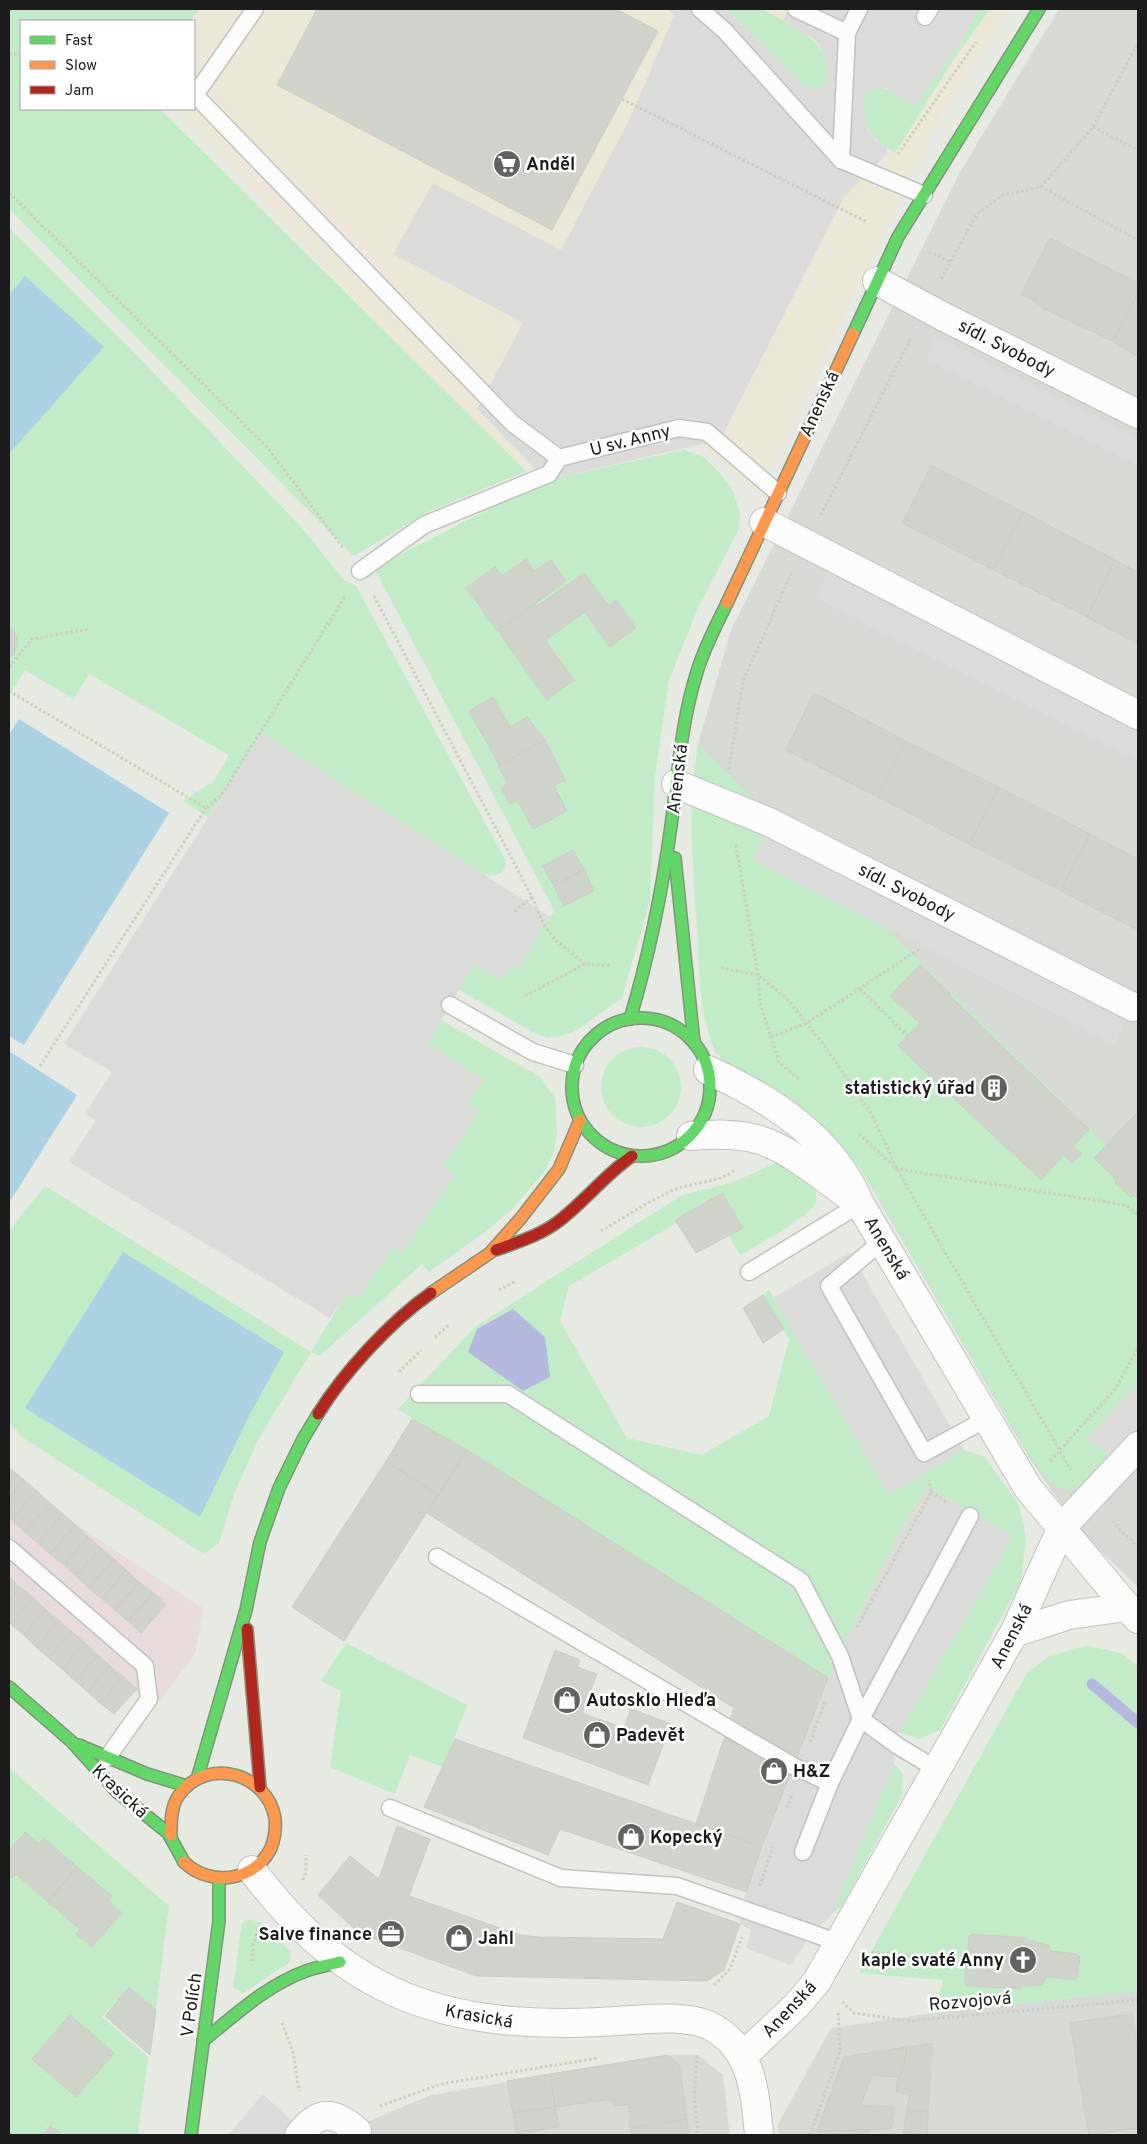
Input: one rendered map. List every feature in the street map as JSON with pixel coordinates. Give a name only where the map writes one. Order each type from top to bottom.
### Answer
[{"type":"street","name":"Anenská","points":[[630,1019],[646,968],[671,826],[687,706],[694,677],[704,651],[898,237],[1039,9]]},
{"type":"street","name":"sídl. Svobody","points":[[877,281],[1138,414]]},
{"type":"street","points":[[764,522],[805,545],[1138,715]]},
{"type":"street","name":"sídl. Svobody","points":[[676,784],[769,822],[1133,1007]]},
{"type":"street","name":"Anenská","points":[[671,826],[694,1044]]},
{"type":"street","name":"Anenská","points":[[630,1019],[651,1019],[670,1024],[694,1044],[705,1060],[710,1090],[707,1110],[691,1136],[664,1153],[643,1157],[619,1153],[596,1141],[580,1120],[572,1091],[575,1065],[584,1047],[595,1036],[611,1025],[630,1019]]},
{"type":"street","name":"Anenská","points":[[708,1070],[776,1106],[806,1130],[839,1164],[854,1188],[860,1204],[1028,1488],[1062,1528],[1014,1633],[816,1981],[808,1993],[743,2056]]},
{"type":"street","points":[[490,1253],[550,1183],[562,1162],[580,1120]]},
{"type":"street","name":"Anenská","points":[[691,1136],[723,1134],[761,1140],[787,1153],[860,1204]]},
{"type":"street","points":[[197,1779],[246,1610],[260,1542],[269,1515],[290,1466],[322,1408],[348,1373],[392,1326],[437,1288],[490,1253],[552,1226],[602,1179],[632,1156]]},
{"type":"street","points":[[1132,1613],[1062,1528],[1138,1446]]},
{"type":"street","points":[[246,1610],[256,1756],[260,1787]]},
{"type":"street","points":[[1014,1633],[1069,1615],[1132,1613]]},
{"type":"street","name":"Krasická","points":[[9,1687],[73,1743],[118,1793],[171,1835]]},
{"type":"street","name":"Krasická","points":[[73,1743],[147,1774],[187,1786]]},
{"type":"street","name":"Krasická","points":[[218,1773],[241,1775],[260,1787],[269,1799],[275,1813],[274,1842],[267,1856],[252,1870],[236,1877],[209,1877],[195,1870],[183,1860],[171,1835],[171,1817],[175,1802],[187,1786],[197,1779],[218,1773]]},
{"type":"street","name":"Krasická","points":[[252,1870],[298,1925],[340,1962],[395,1993],[456,2014],[509,2022],[546,2024],[688,2019],[716,2030],[729,2039],[743,2056]]},
{"type":"street","name":"V Polích","points":[[192,2135],[219,1921],[219,1878]]},
{"type":"street","points":[[204,2041],[245,2008],[281,1984],[303,1972],[340,1962]]},
{"type":"street","points":[[743,2056],[752,2080],[759,2135]]},
{"type":"street","points":[[304,2130],[326,2115],[331,2115],[351,2126]]},
{"type":"lane","points":[[255,9],[195,95],[512,423],[558,458],[549,474],[424,525],[360,571]]},
{"type":"lane","points":[[700,9],[725,31],[840,160],[924,195]]},
{"type":"lane","points":[[796,9],[847,33]]},
{"type":"lane","points":[[840,160],[847,33],[859,9]]},
{"type":"lane","name":"U sv. Anny","points":[[558,458],[679,428],[707,432],[778,493]]},
{"type":"lane","points":[[450,1005],[532,1052],[575,1065]]},
{"type":"lane","points":[[750,1272],[860,1204]]},
{"type":"lane","points":[[882,1241],[829,1286],[924,1453],[988,1418]]},
{"type":"lane","points":[[419,1394],[508,1394],[801,1581],[840,1656],[861,1718],[898,1746],[936,1769]]},
{"type":"lane","points":[[803,1852],[830,1784],[861,1718],[970,1516]]},
{"type":"lane","points":[[9,1548],[145,1666],[149,1699],[107,1758]]},
{"type":"lane","points":[[437,1557],[800,1770],[830,1784]]},
{"type":"lane","points":[[390,1808],[561,1878],[677,1886],[838,1942]]},
{"type":"path","points":[[880,178],[976,41]]},
{"type":"path","points":[[779,1062],[760,1002],[758,975],[728,804],[730,768],[743,681],[805,545],[977,214],[1003,195],[1041,187],[1093,126],[1138,43]]},
{"type":"path","points":[[622,98],[898,237]]},
{"type":"path","points":[[1093,126],[1138,150]]},
{"type":"path","points":[[1041,187],[1138,240]]},
{"type":"path","points":[[9,194],[267,447],[360,571],[532,897],[542,921],[554,938],[585,964]]},
{"type":"path","points":[[40,1066],[206,808],[220,797],[360,571]]},
{"type":"path","points":[[9,667],[32,639],[90,629]]},
{"type":"path","points":[[9,691],[206,808]]},
{"type":"path","points":[[514,912],[532,897]]},
{"type":"path","points":[[771,1037],[807,1023],[921,948]]},
{"type":"path","points":[[525,996],[585,964],[619,966]]},
{"type":"path","points":[[719,968],[758,975],[786,998],[824,1044],[872,1115],[897,1169],[1075,1478]]},
{"type":"path","points":[[860,989],[908,1036]]},
{"type":"path","points":[[897,1169],[1126,1205],[1138,1215]]},
{"type":"path","points":[[1059,1450],[1116,1388],[1138,1348]]},
{"type":"path","points":[[785,1815],[840,1656],[931,1492],[924,1453]]},
{"type":"path","points":[[714,1985],[730,1969],[776,1841]]},
{"type":"path","points":[[252,1965],[253,1944],[262,1922]]},
{"type":"path","points":[[864,1951],[967,1962]]},
{"type":"path","name":"Rozvojová","points":[[810,2135],[840,2051],[838,1999],[854,2013],[910,2021],[1138,2000]]},
{"type":"path","points":[[279,2015],[290,2039],[299,2094]]},
{"type":"path","points":[[687,2056],[696,2059]]},
{"type":"path","points":[[351,2126],[357,2115],[441,2084],[604,2057]]},
{"type":"shaded area","points":[[182,9],[1010,9],[941,116],[758,494],[694,440],[575,469],[509,465],[179,111],[195,110],[195,20],[180,20]]},
{"type":"shaded area","points":[[668,9],[727,9],[803,85],[810,88],[820,88],[826,83],[827,74],[824,54],[816,41],[783,20],[789,9],[978,9],[960,44],[914,107],[886,88],[875,88],[866,94],[863,107],[867,129],[876,140],[886,147],[888,153],[844,197],[720,440],[546,480],[477,409],[523,323],[393,254],[433,183],[561,250],[630,118],[674,16]]},
{"type":"shaded area","points":[[1059,9],[1138,9],[1138,1587],[1080,1531],[1030,1459],[860,1168],[828,1133],[716,1053],[710,1038],[692,792],[698,744],[731,630],[960,172]]},
{"type":"shaded area","points":[[25,276],[104,347],[9,454],[9,295]]},
{"type":"shaded area","points":[[937,336],[1138,437],[1138,466],[926,359]]},
{"type":"shaded area","points":[[834,559],[1138,715],[1138,761],[815,598]]},
{"type":"shaded area","points":[[19,719],[169,813],[24,1045],[9,1036],[9,735]]},
{"type":"shaded area","points":[[262,733],[549,916],[518,970],[511,966],[501,980],[474,965],[428,1043],[483,1079],[467,1103],[478,1111],[443,1166],[455,1175],[403,1253],[392,1248],[359,1299],[347,1294],[330,1318],[69,1162],[96,1120],[85,1114],[112,1072],[64,1044]]},
{"type":"shaded area","points":[[769,822],[1133,1007],[1114,1044],[753,860]]},
{"type":"shaded area","points":[[9,1051],[77,1095],[9,1203]]},
{"type":"shaded area","points":[[123,1252],[284,1352],[250,1414],[200,1517],[25,1408]]},
{"type":"shaded area","points":[[850,1252],[964,1450],[889,1495],[773,1298]]},
{"type":"shaded area","points":[[513,1309],[545,1337],[550,1377],[523,1391],[468,1352],[477,1329]]},
{"type":"shaded area","points":[[1137,1383],[1138,1446],[1124,1462],[1085,1440]]},
{"type":"shaded area","points":[[9,1467],[68,1519],[204,1609],[195,1654],[156,1706],[137,1689],[114,1714],[9,1623]]},
{"type":"shaded area","points":[[927,1486],[1013,1537],[893,1742],[894,1764],[832,1914],[813,1933],[790,1965],[746,1948],[751,1930],[740,1924],[746,1892],[828,1678],[902,1528]]},
{"type":"shaded area","points":[[1138,1991],[1138,2135],[779,2135],[778,2124],[831,2028],[934,2013]]},
{"type":"shaded area","points":[[667,2055],[698,2055],[723,2075],[730,2135],[352,2135],[362,2124],[431,2095]]},
{"type":"shaded area","points":[[263,2094],[302,2131],[299,2135],[229,2134]]},
{"type":"green space","points":[[9,9],[200,9],[191,20],[20,20],[20,110],[161,110],[526,471],[426,513],[354,556],[9,209]]},
{"type":"green space","points":[[727,9],[762,9],[795,27],[814,41],[824,54],[827,74],[826,83],[820,88],[810,88],[803,85]]},
{"type":"green space","points":[[978,9],[990,9],[952,62],[895,153],[873,136],[868,129],[863,114],[866,94],[878,88],[884,89],[897,95],[914,107],[960,44]]},
{"type":"green space","points":[[9,227],[128,346],[301,527],[344,580],[356,586],[506,861],[503,872],[496,875],[482,874],[262,733],[208,817],[183,801],[214,781],[229,755],[89,674],[74,699],[25,670],[9,696]]},
{"type":"green space","points":[[684,450],[704,457],[719,472],[733,492],[740,513],[739,529],[698,608],[669,680],[655,776],[650,900],[622,998],[580,1028],[568,1034],[548,1038],[536,1034],[459,990],[474,965],[501,980],[511,966],[518,969],[549,916],[555,912],[374,568],[546,480]]},
{"type":"green space","points":[[698,744],[1138,1176],[1138,1384],[1124,1462],[1092,1483],[1074,1490],[1066,1490],[1053,1484],[1044,1476],[1027,1452],[860,1168],[828,1133],[724,1063],[715,1048],[708,1032],[704,1015],[699,980],[692,827],[692,793]]},
{"type":"green space","points":[[441,1020],[540,1077],[555,1098],[557,1135],[554,1151],[545,1171],[512,1209],[485,1232],[429,1272],[422,1264],[320,1356],[311,1352],[347,1293],[359,1298],[392,1248],[403,1253],[454,1175],[443,1166],[477,1112],[467,1103],[428,1043]]},
{"type":"green space","points":[[641,1047],[656,1050],[669,1059],[678,1072],[681,1087],[678,1102],[669,1115],[656,1124],[641,1127],[626,1124],[613,1115],[604,1102],[601,1087],[604,1072],[613,1059],[626,1050]]},
{"type":"green space","points":[[778,1162],[814,1185],[816,1202],[802,1217],[740,1255],[729,1236],[743,1227],[721,1193],[675,1220],[677,1223],[569,1286],[560,1321],[627,1438],[702,1455],[769,1416],[789,1339],[763,1295],[769,1290],[889,1495],[964,1450],[985,1457],[1019,1505],[1026,1538],[1021,1581],[940,1730],[919,1739],[899,1732],[1012,1537],[927,1486],[902,1528],[828,1678],[398,1409],[475,1327],[682,1195],[734,1182]]},
{"type":"green space","points":[[45,1186],[311,1352],[258,1440],[234,1494],[219,1543],[204,1554],[23,1438],[9,1422],[9,1231]]},
{"type":"green space","points":[[346,1643],[467,1705],[443,1767],[410,1755],[395,1794],[330,1767],[341,1691],[321,1681]]},
{"type":"green space","points":[[1087,1646],[1121,1653],[1138,1666],[1138,1991],[934,2013],[943,1980],[859,1973],[1027,1673],[1049,1656]]},
{"type":"green space","points":[[894,1764],[903,1774],[902,1795],[842,1906],[832,1914]]},
{"type":"green space","points":[[9,1768],[169,1906],[156,2010],[129,1987],[102,2017],[148,2057],[138,2135],[59,2135],[48,2126],[42,2135],[9,2135],[9,1877],[16,1874],[80,1929],[76,1934],[92,1947],[122,1913],[105,1901],[44,1839],[37,1845],[25,1832],[9,1851]]},
{"type":"green space","points":[[247,1920],[262,1922],[291,1952],[290,1962],[243,1993],[233,1987],[242,1923]]},
{"type":"building","name":"Anděl","points":[[317,9],[616,9],[658,31],[552,230],[277,85]]},
{"type":"building","points":[[1050,238],[1138,283],[1138,293],[1113,341],[1042,308],[1042,306],[1021,294]]},
{"type":"building","points":[[1138,293],[1138,357],[1113,341]]},
{"type":"building","points":[[931,465],[1023,512],[994,570],[902,523]]},
{"type":"building","points":[[1023,512],[1115,560],[1087,617],[994,570]]},
{"type":"building","points":[[526,559],[535,571],[551,560],[566,581],[498,631],[466,588],[495,567],[502,576]]},
{"type":"building","points":[[1115,560],[1138,572],[1138,644],[1087,617]]},
{"type":"building","points":[[584,573],[609,606],[616,600],[636,628],[610,647],[585,612],[545,640],[574,680],[547,700],[498,631],[535,604],[536,607]]},
{"type":"building","points":[[9,627],[17,637],[17,646],[13,655],[9,657]]},
{"type":"building","points":[[814,693],[906,741],[878,797],[786,750]]},
{"type":"building","points":[[493,697],[510,727],[527,717],[545,740],[500,766],[469,711]]},
{"type":"building","points":[[545,740],[565,780],[554,786],[567,811],[533,829],[517,800],[510,804],[501,788],[508,784],[498,766]]},
{"type":"building","points":[[906,741],[999,787],[969,844],[878,797]]},
{"type":"building","points":[[999,787],[1090,834],[1061,891],[969,844]]},
{"type":"building","points":[[1090,834],[1138,859],[1138,930],[1061,891]]},
{"type":"building","points":[[573,850],[584,870],[554,886],[543,866]]},
{"type":"building","points":[[584,870],[594,891],[564,906],[554,886]]},
{"type":"building","name":"statistický úřad","points":[[920,965],[1089,1129],[1073,1146],[1081,1154],[1072,1163],[1064,1155],[1041,1180],[898,1046],[920,1023],[890,996]]},
{"type":"building","points":[[1138,1112],[1138,1199],[1134,1195],[1131,1198],[1115,1183],[1117,1180],[1094,1158]]},
{"type":"building","points":[[722,1193],[743,1228],[696,1253],[675,1220]]},
{"type":"building","points":[[763,1295],[784,1329],[763,1343],[743,1308]]},
{"type":"building","points":[[412,1419],[467,1450],[438,1495],[386,1461]]},
{"type":"building","points":[[467,1450],[828,1678],[762,1847],[696,1824],[734,1708],[427,1513]]},
{"type":"building","points":[[386,1461],[438,1495],[344,1641],[292,1607]]},
{"type":"building","points":[[11,1469],[24,1480],[9,1498],[9,1472]]},
{"type":"building","points":[[24,1480],[37,1491],[12,1520],[9,1517],[9,1498]]},
{"type":"building","points":[[37,1491],[50,1503],[25,1532],[12,1520]]},
{"type":"building","points":[[50,1503],[63,1514],[38,1543],[25,1532]]},
{"type":"building","points":[[63,1514],[76,1525],[50,1554],[38,1543]]},
{"type":"building","points":[[76,1525],[88,1537],[64,1565],[50,1554]]},
{"type":"building","points":[[88,1537],[101,1548],[76,1576],[64,1565]]},
{"type":"building","points":[[101,1548],[114,1559],[89,1588],[76,1576]]},
{"type":"building","points":[[114,1559],[126,1570],[102,1599],[89,1588]]},
{"type":"building","points":[[126,1570],[139,1582],[115,1610],[102,1599]]},
{"type":"building","points":[[9,1577],[20,1587],[9,1601]]},
{"type":"building","points":[[139,1582],[153,1593],[128,1621],[115,1610]]},
{"type":"building","points":[[20,1587],[33,1598],[11,1624],[9,1622],[9,1601]]},
{"type":"building","points":[[153,1593],[166,1604],[141,1633],[128,1621]]},
{"type":"building","points":[[33,1598],[46,1610],[24,1635],[11,1624]]},
{"type":"building","points":[[46,1610],[59,1621],[36,1647],[24,1635]]},
{"type":"building","points":[[59,1621],[72,1632],[49,1658],[36,1647]]},
{"type":"building","points":[[72,1632],[85,1643],[62,1669],[49,1658]]},
{"type":"building","points":[[85,1643],[98,1655],[75,1681],[62,1669]]},
{"type":"building","points":[[555,1650],[580,1660],[577,1667],[597,1674],[582,1713],[624,1728],[631,1709],[671,1724],[648,1785],[523,1738]]},
{"type":"building","points":[[98,1655],[110,1666],[88,1692],[75,1681]]},
{"type":"building","points":[[110,1666],[123,1677],[100,1703],[88,1692]]},
{"type":"building","points":[[123,1677],[137,1689],[114,1714],[100,1703]]},
{"type":"building","points":[[455,1739],[762,1847],[746,1892],[560,1829],[548,1855],[424,1807]]},
{"type":"building","points":[[397,1826],[430,1839],[409,1896],[520,1935],[540,1937],[663,1939],[677,1902],[740,1924],[724,1970],[707,1981],[476,1976],[359,1933],[318,1895],[350,1856],[379,1879]]},
{"type":"building","points":[[25,1832],[39,1844],[44,1838],[77,1867],[48,1902],[16,1874],[12,1878],[9,1876],[9,1851]]},
{"type":"building","points":[[77,1867],[112,1896],[108,1900],[122,1913],[92,1947],[76,1934],[80,1929],[48,1902]]},
{"type":"building","name":"kaple svaté Anny","points":[[973,1934],[1027,1938],[1026,1940],[1049,1945],[1050,1951],[1077,1954],[1080,1957],[1077,1978],[1074,1980],[1047,1977],[1042,1985],[1022,1986],[1022,1989],[967,1986],[965,1983],[969,1936]]},
{"type":"building","points":[[129,1987],[156,2010],[150,2055],[105,2016]]},
{"type":"building","points":[[1132,2014],[1138,2053],[1138,2128],[1089,2135],[1070,2023]]},
{"type":"building","points":[[70,2015],[114,2053],[76,2097],[32,2059]]},
{"type":"building","points":[[932,2043],[928,2112],[907,2110],[910,2094],[896,2092],[898,2076],[901,2077],[907,2047]]},
{"type":"building","points":[[907,2047],[901,2077],[872,2075],[861,2105],[895,2107],[891,2129],[817,2131],[844,2057]]},
{"type":"building","points":[[667,2055],[679,2064],[687,2119],[630,2128],[629,2104],[616,2106],[610,2099],[555,2107],[550,2074]]},
{"type":"building","points":[[550,2074],[555,2107],[513,2113],[507,2081]]},
{"type":"building","points":[[555,2107],[559,2127],[516,2134],[513,2113]]},
{"type":"building","points":[[907,2110],[928,2112],[927,2135],[903,2135]]},
{"type":"building","points":[[687,2119],[689,2135],[632,2135],[630,2128]]},
{"type":"building","points":[[50,2126],[62,2135],[42,2135]]},
{"type":"building","points":[[868,2130],[868,2135],[817,2135],[817,2131]]},
{"type":"waterway","points":[[1092,1684],[1138,1723]]},
{"type":"traffic: fast","points":[[853,334],[898,237],[1039,9]]},
{"type":"traffic: fast","points":[[630,1019],[649,947],[659,899],[687,710],[703,654],[727,603]]},
{"type":"traffic: fast","points":[[675,858],[694,1043]]},
{"type":"traffic: fast","points":[[641,1018],[667,1023],[690,1038],[705,1061],[710,1087],[705,1113],[690,1136],[667,1151],[641,1156],[615,1151],[592,1136],[577,1113],[572,1087],[577,1061],[592,1038],[615,1023],[641,1018]]},
{"type":"traffic: fast","points":[[197,1779],[246,1610],[260,1542],[279,1488],[303,1439],[318,1414]]},
{"type":"traffic: fast","points":[[9,1687],[72,1742],[117,1792],[168,1833],[184,1862]]},
{"type":"traffic: fast","points":[[79,1745],[147,1774],[187,1786]]},
{"type":"traffic: fast","points":[[191,2135],[219,1921],[219,1878]]},
{"type":"traffic: fast","points":[[203,2041],[252,2001],[278,1984],[306,1971],[340,1962]]},
{"type":"traffic: slow","points":[[727,603],[853,334]]},
{"type":"traffic: slow","points":[[431,1293],[490,1253],[521,1218],[559,1169],[580,1120]]},
{"type":"traffic: slow","points":[[171,1835],[172,1814],[176,1799],[191,1783],[205,1776],[220,1773],[234,1775],[248,1781],[261,1790],[270,1802],[275,1818],[273,1841],[265,1858],[253,1869],[237,1876],[223,1878],[208,1876],[189,1867],[184,1862]]},
{"type":"traffic: jam","points":[[496,1250],[529,1238],[552,1226],[632,1156]]},
{"type":"traffic: jam","points":[[318,1414],[341,1381],[369,1348],[400,1318],[431,1293]]},
{"type":"traffic: jam","points":[[247,1629],[260,1787]]},
{"type":"place","name":"Anděl","points":[[507,164]]},
{"type":"place","name":"statistický úřad","points":[[994,1088]]},
{"type":"place","name":"Autosklo Hleďa","points":[[567,1700]]},
{"type":"place","name":"Padevět","points":[[597,1735]]},
{"type":"place","name":"H&Z","points":[[774,1771]]},
{"type":"place","name":"Kopecký","points":[[631,1837]]},
{"type":"place","name":"Salve finance","points":[[391,1934]]},
{"type":"place","name":"Jahl","points":[[459,1938]]},
{"type":"place","name":"kaple svaté Anny","points":[[1023,1960]]}]
